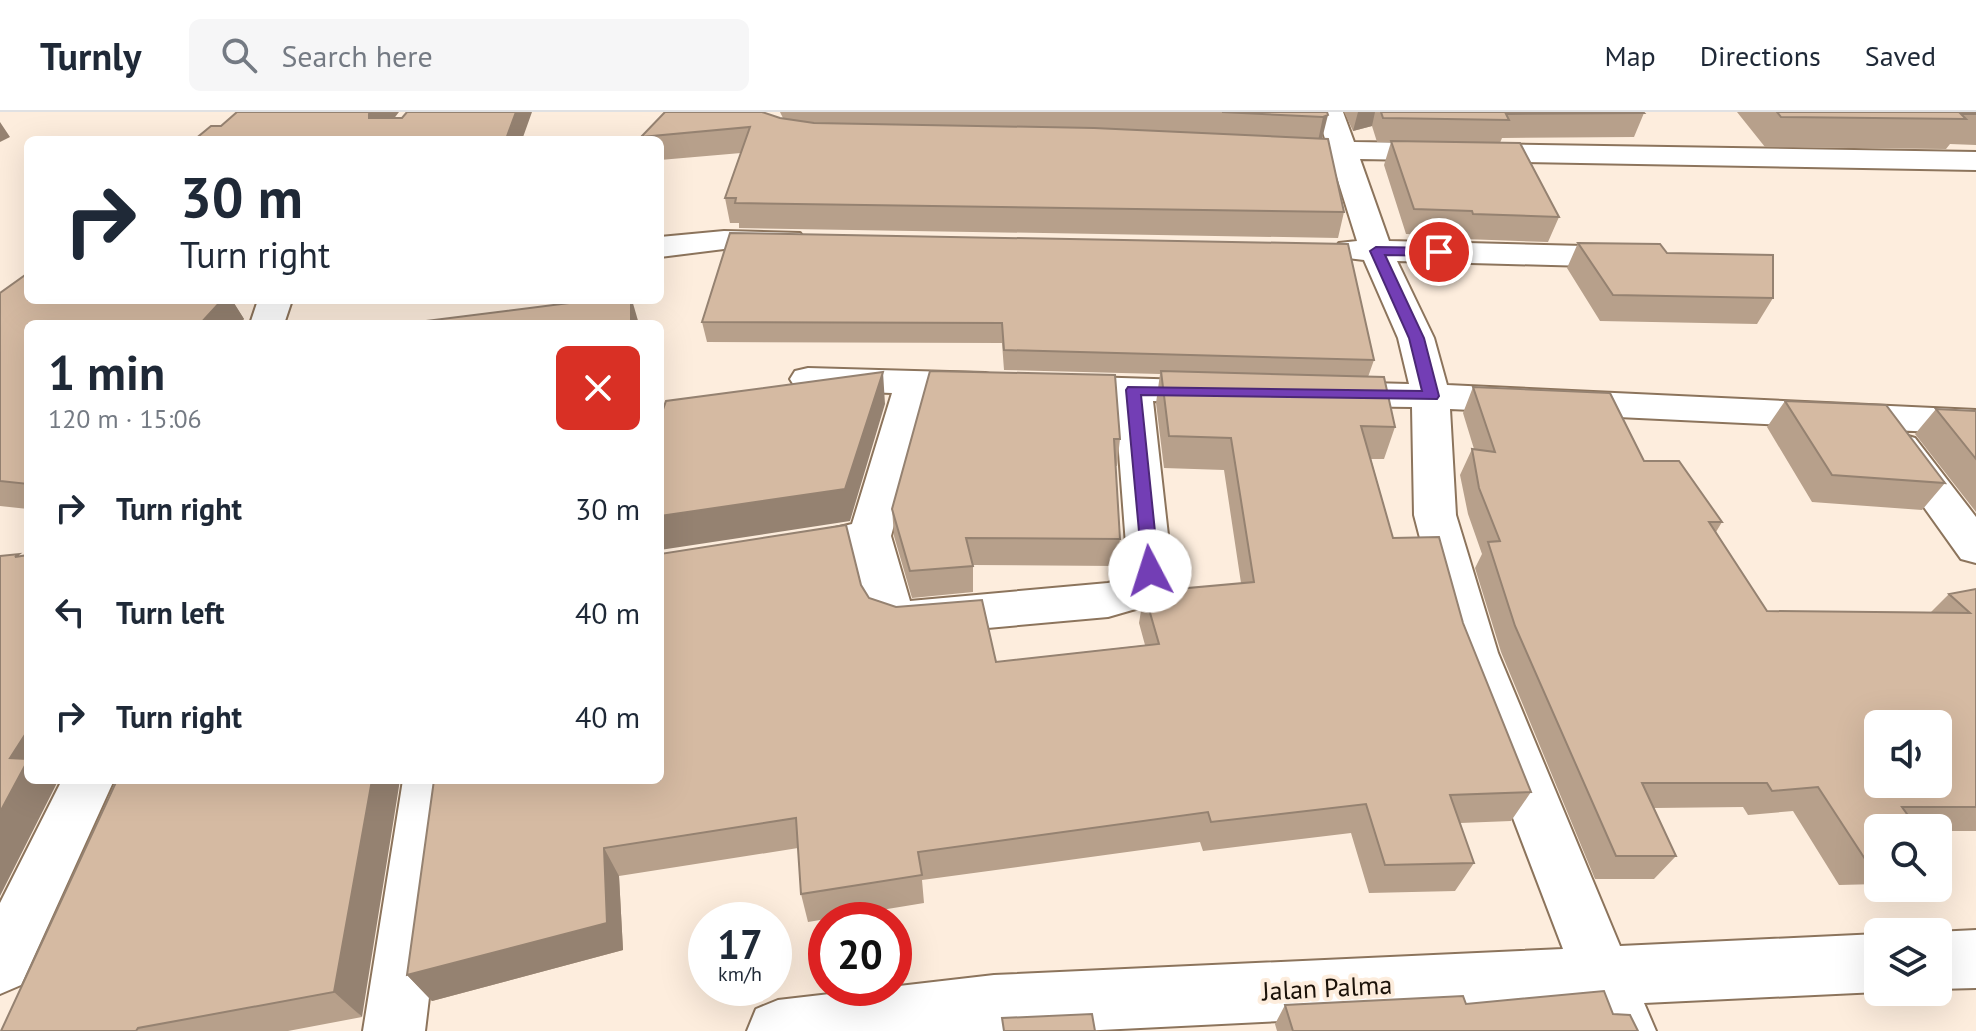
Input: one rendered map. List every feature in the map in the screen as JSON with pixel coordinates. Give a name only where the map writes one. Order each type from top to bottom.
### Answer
[{"type":"street","points":[[1330,112],[1376,251],[1416,338],[1431,396],[1435,515],[1474,653],[1625,1031]]},
{"type":"street","points":[[1248,148],[1343,153],[1976,161]]},
{"type":"street","points":[[664,247],[724,240],[815,240]]},
{"type":"street","points":[[1314,249],[1625,257]]},
{"type":"street","points":[[808,379],[1431,396],[1976,422]]},
{"type":"street","points":[[914,381],[870,536],[891,616],[899,619],[1108,600],[1144,590],[1150,571],[1133,390]]},
{"type":"street","points":[[1880,419],[1976,548]]},
{"type":"street","points":[[811,545],[870,536]]},
{"type":"street","points":[[0,965],[86,784]]},
{"type":"street","points":[[394,1031],[428,784]]},
{"type":"street","points":[[1952,960],[1976,959]]},
{"type":"street","name":"Jalan Palma","points":[[778,1031],[994,1005],[1864,964]]},
{"type":"building","points":[[237,112],[371,112],[369,118],[402,118],[407,112],[516,112],[507,136],[199,136],[211,126],[221,126]]},
{"type":"building","points":[[665,112],[762,112],[814,123],[1094,128],[1328,139],[1344,212],[735,203],[736,198],[725,198],[750,127],[642,136]]},
{"type":"building","points":[[1222,112],[1327,112],[1328,115],[1323,117]]},
{"type":"building","points":[[1381,112],[1644,113],[1506,114],[1509,120],[1383,118]]},
{"type":"building","points":[[1777,112],[1976,114],[1961,114],[1966,119],[1781,117]]},
{"type":"building","points":[[1391,141],[1520,143],[1559,217],[1414,209]]},
{"type":"building","points":[[730,233],[1348,244],[1374,360],[1004,350],[1002,323],[702,322]]},
{"type":"building","points":[[1578,243],[1660,244],[1667,253],[1773,255],[1773,298],[1613,295]]},
{"type":"building","points":[[24,276],[24,304],[218,304],[204,320],[24,320],[24,484],[0,481],[0,293]]},
{"type":"building","points":[[561,304],[631,304],[631,320],[434,320]]},
{"type":"building","points":[[930,371],[1115,375],[1120,439],[1114,439],[1120,539],[966,538],[973,566],[910,571],[892,509]]},
{"type":"building","points":[[1161,371],[1384,377],[1395,427],[1361,426],[1393,538],[1439,537],[1463,623],[1531,792],[1450,795],[1474,863],[1385,865],[1366,804],[1211,822],[1208,812],[918,852],[922,875],[801,894],[796,818],[604,848],[607,923],[407,975],[433,784],[664,784],[664,553],[846,525],[861,585],[869,598],[896,607],[982,600],[996,662],[1159,644],[1144,592],[1254,582],[1231,438],[1169,436]]},
{"type":"building","points":[[883,372],[845,489],[664,515],[666,401]]},
{"type":"building","points":[[1473,387],[1610,393],[1644,461],[1679,461],[1722,522],[1709,522],[1767,611],[1970,613],[1949,594],[1976,589],[1976,807],[1902,807],[1907,814],[1864,814],[1864,857],[1818,787],[1772,791],[1767,783],[1642,783],[1676,856],[1616,856],[1515,626],[1488,542],[1500,541],[1479,488],[1472,449],[1495,452]]},
{"type":"building","points":[[1785,401],[1886,405],[1945,483],[1832,475]]},
{"type":"building","points":[[1936,409],[1976,411],[1976,459]]},
{"type":"building","points":[[0,556],[24,556],[24,736],[10,758],[24,759],[24,767],[0,812]]},
{"type":"building","points":[[115,784],[371,784],[334,992],[138,1028],[136,1031],[1,1031]]},
{"type":"building","points":[[1604,991],[1613,1014],[1630,1015],[1638,1031],[1293,1031],[1285,1005],[1463,996],[1466,1004]]},
{"type":"building","points":[[1092,1014],[1095,1031],[1004,1031],[1002,1018]]},
{"type":"route","points":[[1150,571],[1133,390],[1431,396],[1416,338],[1376,251],[1439,252]]}]
